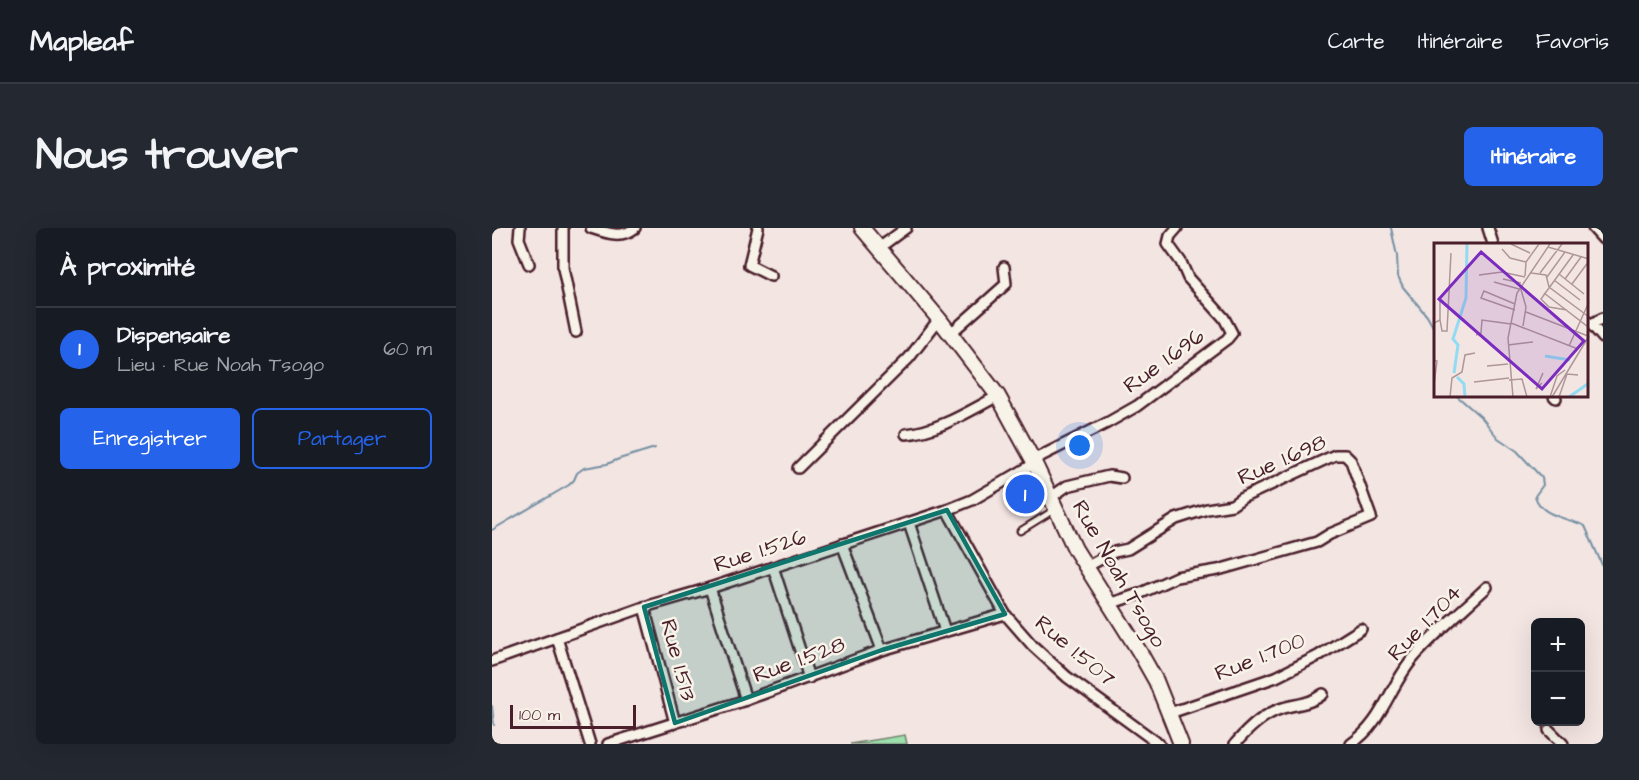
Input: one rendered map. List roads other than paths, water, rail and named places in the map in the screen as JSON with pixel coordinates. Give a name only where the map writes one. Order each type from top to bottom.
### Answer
[{"type":"main road","name":"Rue Noah Tsogo","points":[[862,228],[951,333],[998,396],[1034,462],[1086,567],[1150,669],[1170,713],[1178,743]]},
{"type":"street","points":[[520,228],[519,238],[529,264]]},
{"type":"street","points":[[564,228],[563,268],[576,332]]},
{"type":"street","points":[[591,228],[610,235],[627,233],[635,228]]},
{"type":"street","points":[[758,228],[749,265],[771,276]]},
{"type":"street","points":[[879,248],[906,228]]},
{"type":"street","name":"Rue 1.696","points":[[1034,462],[1137,405],[1232,333],[1224,318],[1188,278],[1181,262],[1168,244],[1170,236],[1177,228]]},
{"type":"street","points":[[1488,228],[1493,243]]},
{"type":"street","points":[[1593,228],[1603,239]]},
{"type":"street","points":[[951,333],[1006,284],[1004,267]]},
{"type":"street","points":[[1603,318],[1589,322],[1603,338]]},
{"type":"street","points":[[798,468],[909,358],[939,319]]},
{"type":"street","points":[[906,434],[919,433],[956,418],[998,396]]},
{"type":"street","name":"Rue 1.698","points":[[1086,567],[1114,552],[1128,549],[1176,519],[1207,509],[1232,505],[1242,498],[1335,454],[1345,455],[1351,461],[1371,517],[1317,542],[1218,570],[1176,577],[1139,594],[1109,604]]},
{"type":"street","name":"Rue 1.526","points":[[492,661],[644,607],[909,524],[947,510],[1003,483],[1034,462]]},
{"type":"street","points":[[1053,503],[1067,486],[1109,476],[1122,478]]},
{"type":"street","name":"Rue 1.507","points":[[947,510],[1005,614],[1052,664],[1159,744]]},
{"type":"street","points":[[909,524],[945,631]]},
{"type":"street","points":[[842,544],[882,650]]},
{"type":"street","points":[[773,567],[809,678]]},
{"type":"street","name":"Rue 1.704","points":[[1351,744],[1372,726],[1401,674],[1416,654],[1487,587]]},
{"type":"street","points":[[710,588],[746,700]]},
{"type":"street","name":"Rue 1.513","points":[[644,607],[675,723]]},
{"type":"street","name":"Rue 1.528","points":[[608,744],[746,700],[882,650],[1005,614]]},
{"type":"street","name":"Rue 1.700","points":[[1170,713],[1276,677],[1318,656],[1362,629]]},
{"type":"street","points":[[557,638],[590,744]]},
{"type":"street","points":[[1235,744],[1251,728],[1277,710],[1314,701],[1323,694]]},
{"type":"street","points":[[1549,730],[1563,744]]},
{"type":"lane","points":[[1020,531],[1053,503]]},
{"type":"waterway","points":[[1391,228],[1397,256],[1398,276],[1403,287],[1434,328]]},
{"type":"waterway","points":[[1459,398],[1482,418],[1498,438],[1517,451],[1542,478],[1543,485],[1535,496],[1538,503],[1549,513],[1585,526],[1603,567]]},
{"type":"waterway","points":[[492,530],[569,485],[577,473],[584,468],[607,464],[655,448]]},
{"type":"waterway","points":[[492,706],[494,725]]},
{"type":"place","name":"Dispensaire","points":[[1025,494]]}]
